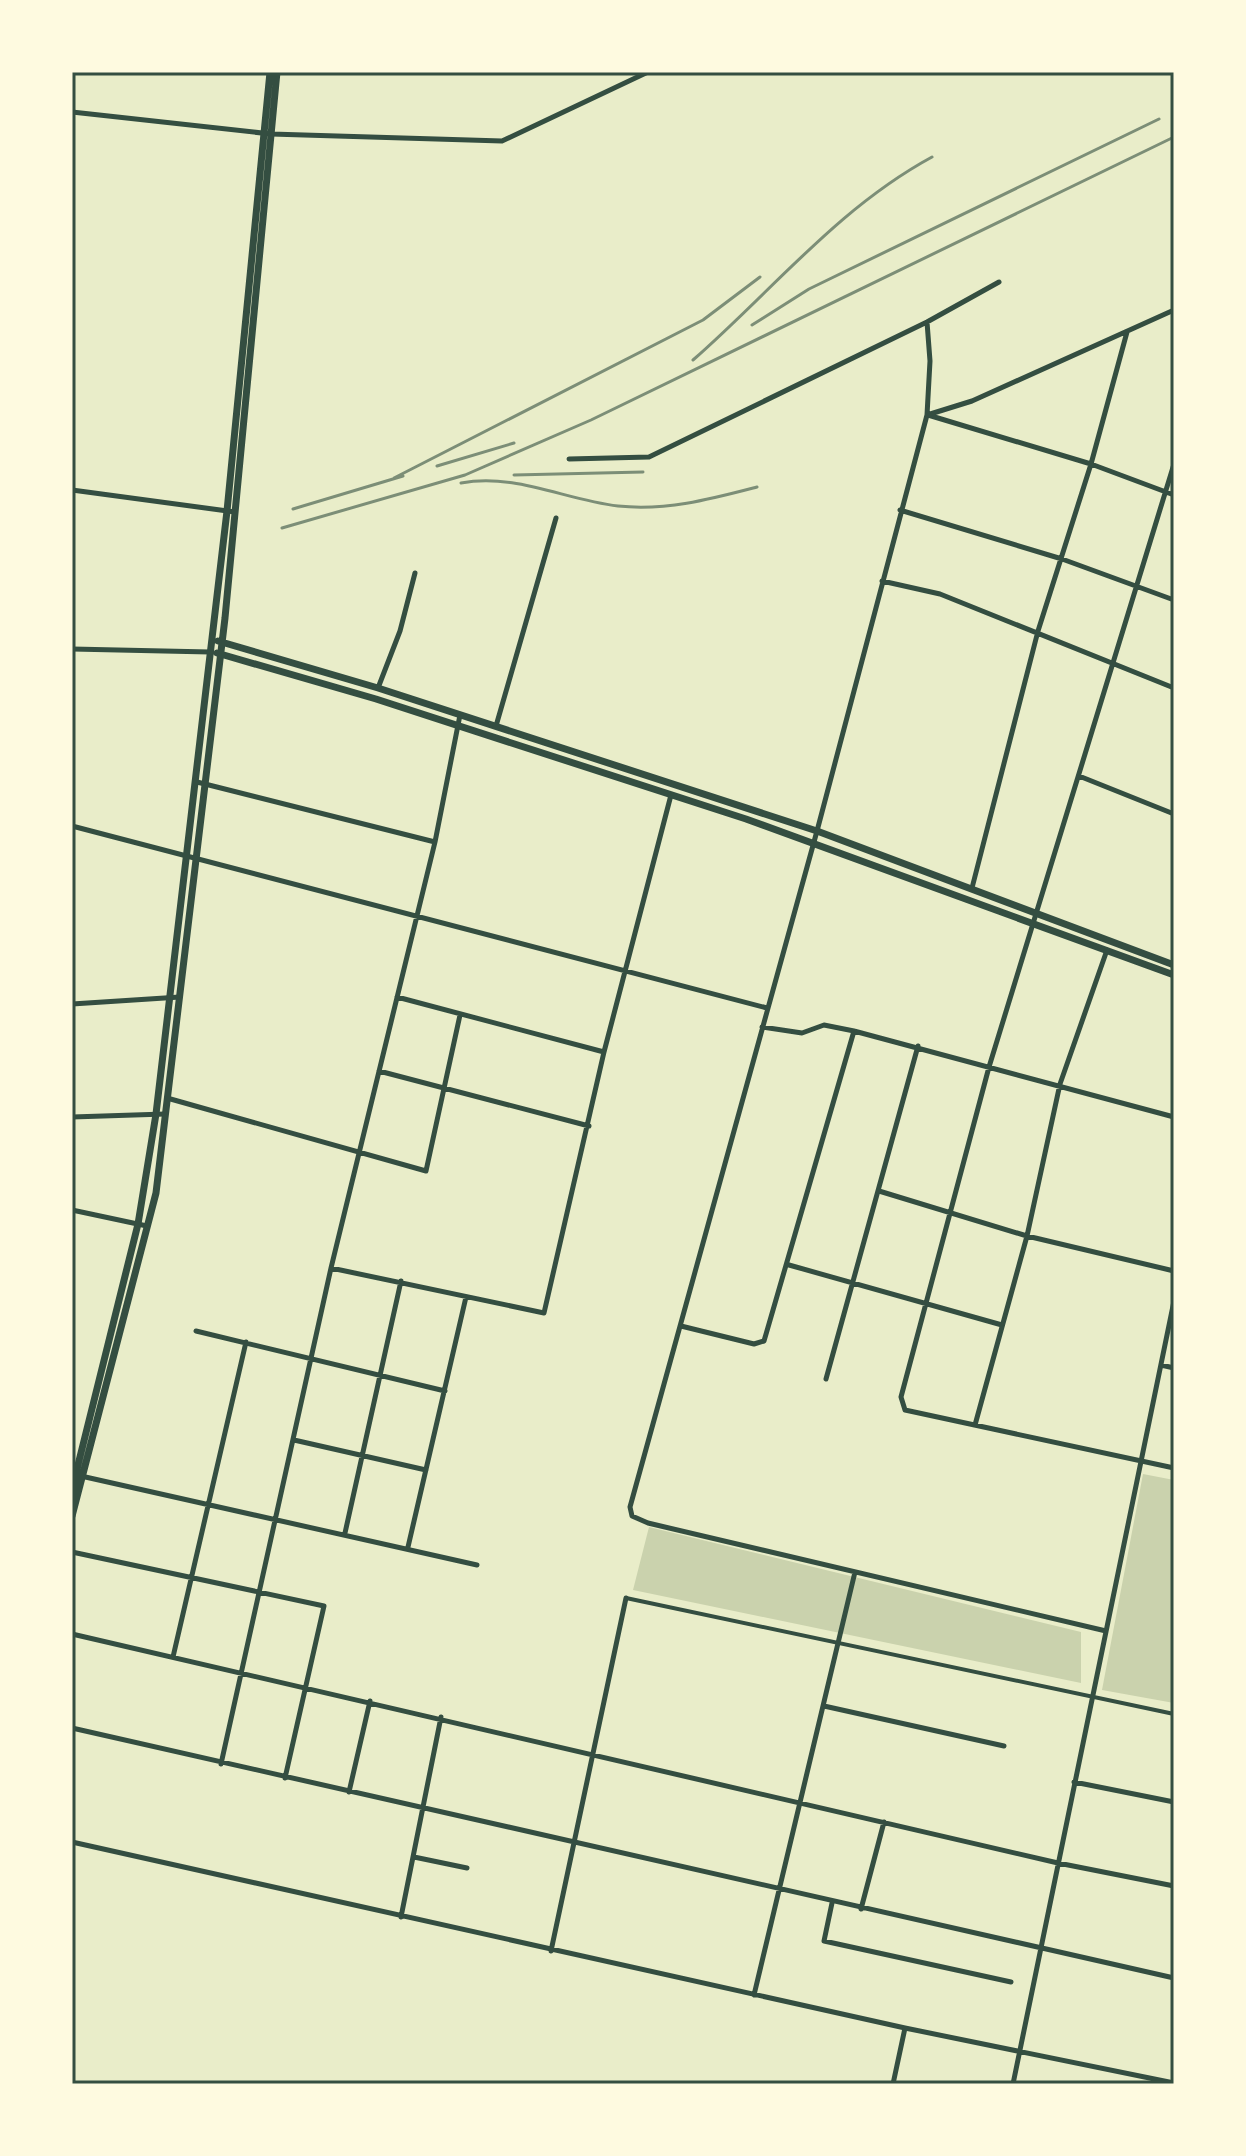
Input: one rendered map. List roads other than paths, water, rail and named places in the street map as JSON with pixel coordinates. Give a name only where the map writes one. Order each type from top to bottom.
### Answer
[{"type":"main road","points":[[161,1114],[167,1098],[180,997],[193,855],[216,653],[220,641],[267,134],[270,72]]},
{"type":"main road","points":[[267,134],[277,72]]},
{"type":"main road","points":[[216,653],[211,640],[231,511]]},
{"type":"main road","points":[[211,640],[378,688],[817,831],[1174,965]]},
{"type":"main road","points":[[216,653],[458,726],[671,795],[1035,922],[1174,975]]},
{"type":"main road","points":[[72,1489],[143,1225],[161,1114],[170,998],[193,855]]},
{"type":"main road","points":[[72,1516],[77,1475]]},
{"type":"street","points":[[72,112],[267,134],[502,141],[648,72]]},
{"type":"street","points":[[569,459],[649,457],[927,322],[999,282]]},
{"type":"street","points":[[927,415],[972,401],[1174,310]]},
{"type":"street","points":[[927,322],[930,361],[927,415],[817,831],[630,1507],[632,1516],[648,1523],[1106,1631]]},
{"type":"street","points":[[972,888],[1038,631],[1091,464],[1127,332]]},
{"type":"street","points":[[927,415],[1091,464],[1174,495]]},
{"type":"street","points":[[1174,464],[1110,664],[1079,776],[989,1067],[953,1212],[901,1397],[905,1410],[1174,1468]]},
{"type":"street","points":[[72,490],[231,511]]},
{"type":"street","points":[[900,510],[1062,559],[1174,600]]},
{"type":"street","points":[[496,726],[556,518]]},
{"type":"street","points":[[378,688],[400,631],[415,573]]},
{"type":"street","points":[[882,581],[940,594],[1174,688]]},
{"type":"street","points":[[72,649],[216,653]]},
{"type":"street","points":[[221,1764],[331,1268],[435,842],[460,715]]},
{"type":"street","points":[[1079,776],[1174,814]]},
{"type":"street","points":[[202,783],[435,842]]},
{"type":"street","points":[[331,1268],[544,1313],[604,1052],[671,795]]},
{"type":"street","points":[[72,826],[193,855],[416,918],[626,969],[768,1008]]},
{"type":"street","points":[[975,1425],[1027,1236],[1060,1084],[1107,950]]},
{"type":"street","points":[[72,1004],[180,997]]},
{"type":"street","points":[[397,997],[604,1052]]},
{"type":"street","points":[[167,1098],[426,1171],[460,1015]]},
{"type":"street","points":[[762,1027],[802,1033],[824,1025],[854,1031],[1174,1117]]},
{"type":"street","points":[[681,1326],[754,1344],[764,1341],[789,1265],[854,1031]]},
{"type":"street","points":[[826,1379],[918,1046]]},
{"type":"street","points":[[379,1071],[589,1126]]},
{"type":"street","points":[[72,1117],[161,1114]]},
{"type":"street","points":[[879,1191],[1027,1236],[1174,1271]]},
{"type":"street","points":[[72,1210],[143,1225]]},
{"type":"street","points":[[789,1265],[1002,1325]]},
{"type":"street","points":[[345,1533],[401,1281]]},
{"type":"street","points":[[408,1547],[466,1297]]},
{"type":"street","points":[[1013,2084],[1174,1301]]},
{"type":"street","points":[[196,1331],[445,1391]]},
{"type":"street","points":[[173,1657],[246,1342]]},
{"type":"street","points":[[1161,1365],[1174,1368]]},
{"type":"street","points":[[294,1440],[426,1470]]},
{"type":"street","points":[[77,1475],[408,1547],[477,1565]]},
{"type":"street","points":[[72,1552],[324,1606],[285,1778]]},
{"type":"street","points":[[754,1995],[855,1572]]},
{"type":"street","points":[[551,1951],[626,1598],[1174,1714]]},
{"type":"street","points":[[72,1634],[441,1717],[1058,1863],[1174,1886]]},
{"type":"street","points":[[349,1792],[370,1701]]},
{"type":"street","points":[[824,1706],[1004,1746]]},
{"type":"street","points":[[401,1917],[441,1717]]},
{"type":"street","points":[[72,1728],[1039,1950],[1174,1978]]},
{"type":"street","points":[[1074,1782],[1174,1802]]},
{"type":"street","points":[[861,1909],[884,1822]]},
{"type":"street","points":[[72,1842],[551,1951],[1174,2083]]},
{"type":"street","points":[[414,1857],[467,1868]]},
{"type":"street","points":[[832,1903],[824,1941],[1011,1982]]},
{"type":"street","points":[[893,2084],[905,2028]]},
{"type":"railway","points":[[752,325],[809,289],[1159,119]]},
{"type":"railway","points":[[282,528],[465,475],[591,420],[1174,137]]},
{"type":"railway","points":[[693,360],[836,225],[898,177],[932,157]]},
{"type":"railway","points":[[394,478],[703,320],[760,277]]},
{"type":"railway","points":[[437,466],[514,443]]},
{"type":"railway","points":[[514,475],[643,472]]},
{"type":"railway","points":[[293,509],[403,476]]},
{"type":"railway","points":[[461,483],[521,484],[598,503],[636,507],[689,503],[757,487]]}]
